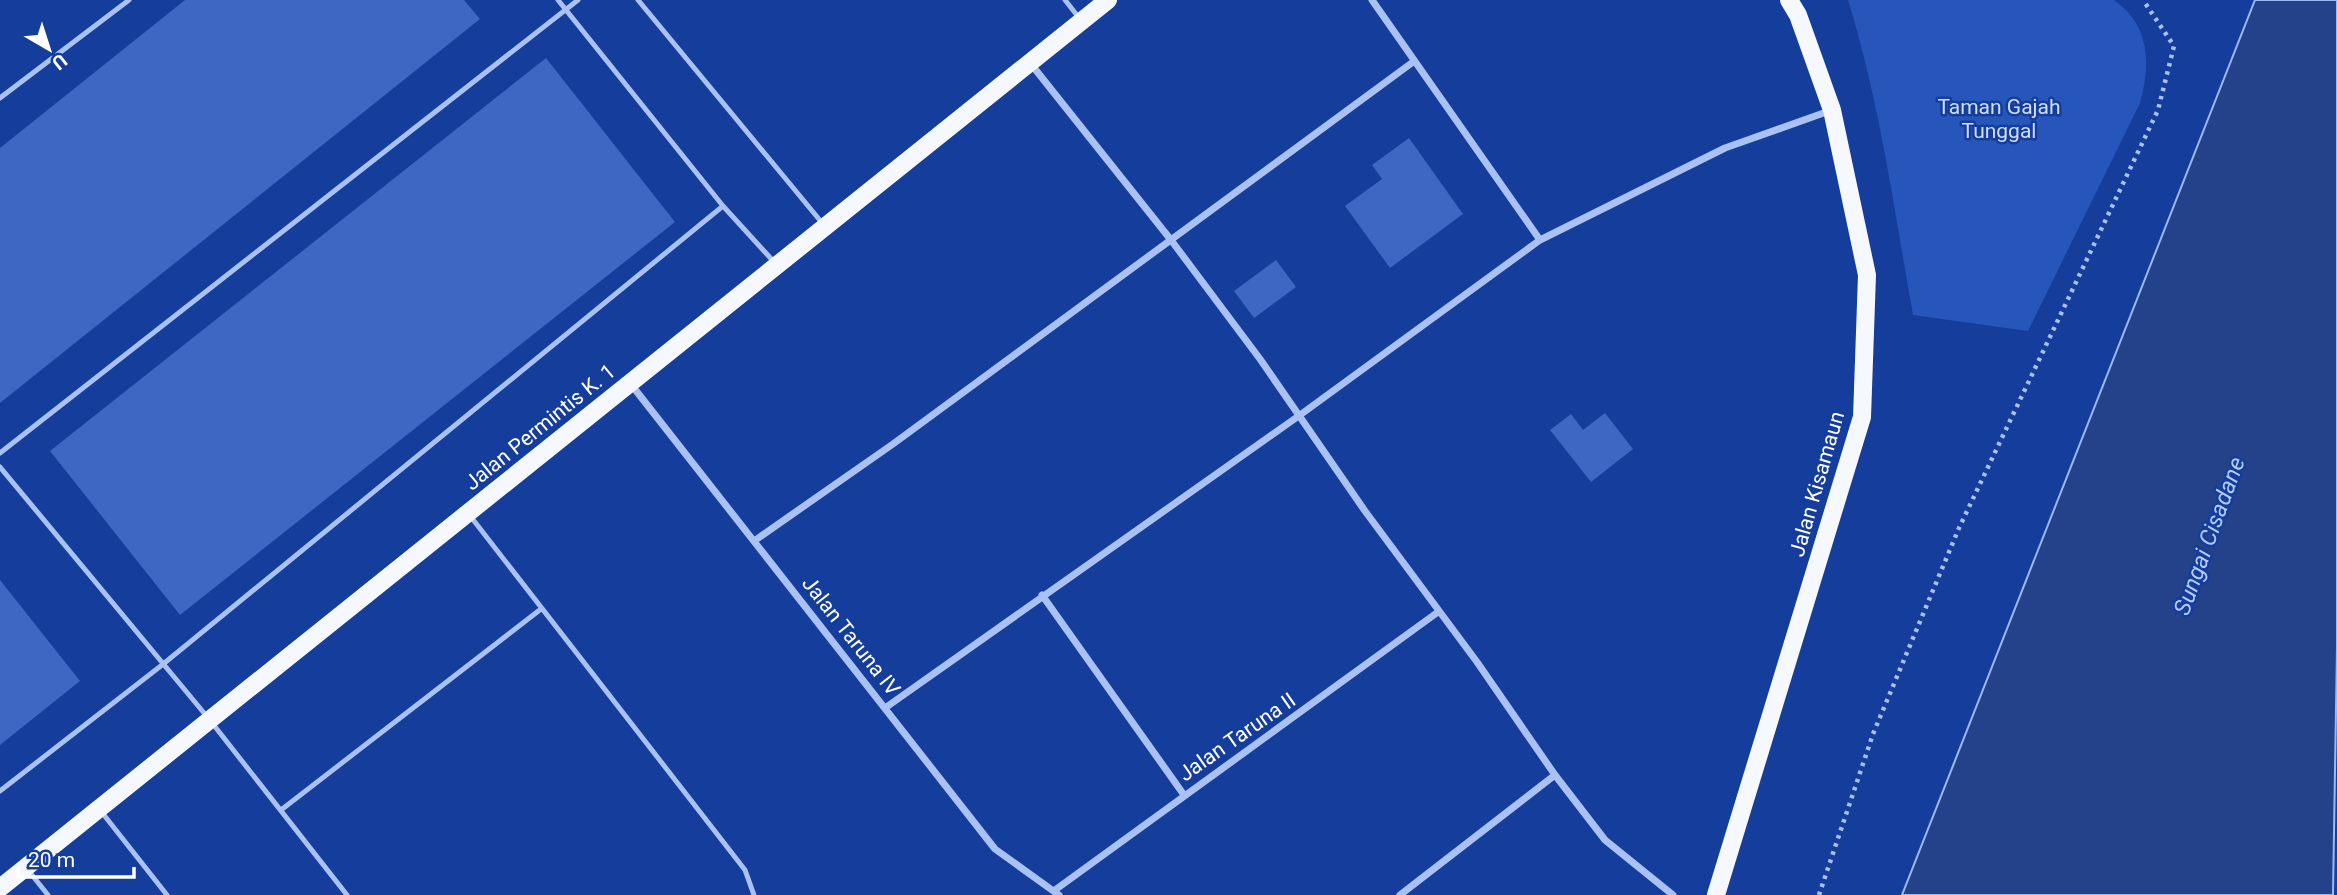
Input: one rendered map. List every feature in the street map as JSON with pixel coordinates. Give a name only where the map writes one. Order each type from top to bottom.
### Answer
[{"type":"main road","name":"Jalan Permintis K. 1","points":[[0,888],[1108,0]]},
{"type":"main road","name":"Jalan Kisamaun","points":[[1716,895],[1862,417],[1867,275],[1832,110],[1798,15],[1789,0]]},
{"type":"street","points":[[1372,0],[1540,240]]},
{"type":"street","points":[[754,541],[893,444],[1413,62]]},
{"type":"street","points":[[1029,63],[1171,240],[1300,415],[1555,775],[1605,839],[1673,895]]},
{"type":"street","points":[[885,708],[1300,415],[1540,240],[1725,148],[1832,110]]},
{"type":"street","name":"Jalan Taruna IV","points":[[630,383],[995,849],[1057,893]]},
{"type":"street","points":[[1042,595],[1184,795]]},
{"type":"street","name":"Jalan Taruna II","points":[[1057,893],[1184,795],[1241,757],[1438,612]]},
{"type":"street","points":[[1400,895],[1555,775]]},
{"type":"lane","points":[[0,98],[129,0]]},
{"type":"lane","points":[[558,0],[723,206],[776,265]]},
{"type":"lane","points":[[0,453],[578,0]]},
{"type":"lane","points":[[638,0],[825,226]]},
{"type":"lane","points":[[1065,0],[1082,21]]},
{"type":"lane","points":[[0,792],[162,665],[723,206]]},
{"type":"lane","points":[[0,467],[209,719],[347,895]]},
{"type":"lane","points":[[469,514],[745,870],[754,895]]},
{"type":"lane","points":[[281,810],[541,609]]},
{"type":"lane","points":[[98,807],[167,895]]},
{"type":"lane","points":[[26,867],[48,895]]},
{"type":"path","points":[[1819,895],[1873,734],[1959,528],[2158,110],[2174,46],[2143,0]]},
{"type":"green space","name":"Taman Gajah Tunggal","points":[[1848,0],[2114,0],[2135,21],[2145,46],[2146,60],[2140,103],[2028,331],[1913,315],[1878,117]]},
{"type":"water","name":"Sungai Cisadane","points":[[2255,0],[2337,0],[2337,647],[2333,895],[1902,895]]},
{"type":"building","points":[[185,0],[464,0],[480,19],[0,403],[0,148]]},
{"type":"building","points":[[546,58],[675,222],[180,615],[50,451]]},
{"type":"building","points":[[1409,138],[1463,214],[1390,268],[1345,206],[1382,179],[1372,165]]},
{"type":"building","points":[[1276,260],[1296,287],[1254,318],[1234,291]]},
{"type":"building","points":[[1605,413],[1633,449],[1591,482],[1550,430],[1571,414],[1583,430]]},
{"type":"building","points":[[0,580],[80,681],[0,745]]}]
